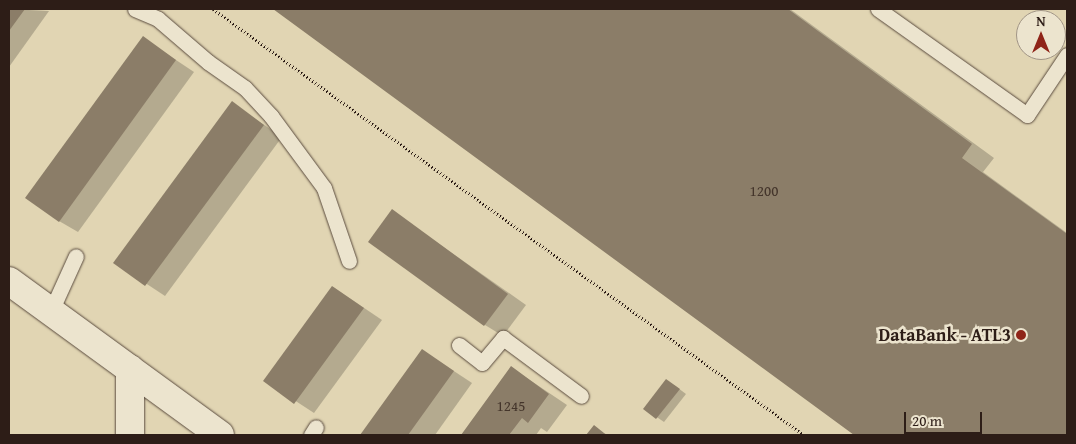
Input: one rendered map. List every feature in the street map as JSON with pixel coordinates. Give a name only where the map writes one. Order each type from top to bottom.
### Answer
[{"type":"street","points":[[9,280],[220,435]]},
{"type":"street","points":[[130,369],[130,435]]},
{"type":"lane","points":[[135,9],[158,18],[208,62],[245,88],[272,116],[324,188],[349,261]]},
{"type":"lane","points":[[878,9],[1027,115],[1067,55]]},
{"type":"lane","points":[[51,311],[76,256]]},
{"type":"lane","points":[[459,345],[482,363],[503,338],[581,396]]},
{"type":"path","points":[[213,9],[804,435]]},
{"type":"building","points":[[9,9],[25,9],[9,31]]},
{"type":"building","points":[[273,9],[788,9],[972,144],[962,158],[1067,234],[1067,435],[854,435]]},
{"type":"building","points":[[143,36],[176,60],[59,222],[25,198]]},
{"type":"building","points":[[232,101],[264,125],[145,286],[113,263]]},
{"type":"building","points":[[392,209],[508,294],[484,326],[368,242]]},
{"type":"building","points":[[332,286],[364,308],[294,404],[263,381]]},
{"type":"building","points":[[422,349],[454,371],[408,435],[360,435]]},
{"type":"building","points":[[511,366],[549,394],[528,423],[522,418],[509,435],[461,435]]},
{"type":"building","points":[[666,379],[680,389],[656,419],[643,409]]},
{"type":"building","points":[[594,425],[604,433],[607,435],[586,435]]},
{"type":"place","name":"DataBank - ATL3","points":[[1021,335]]}]
